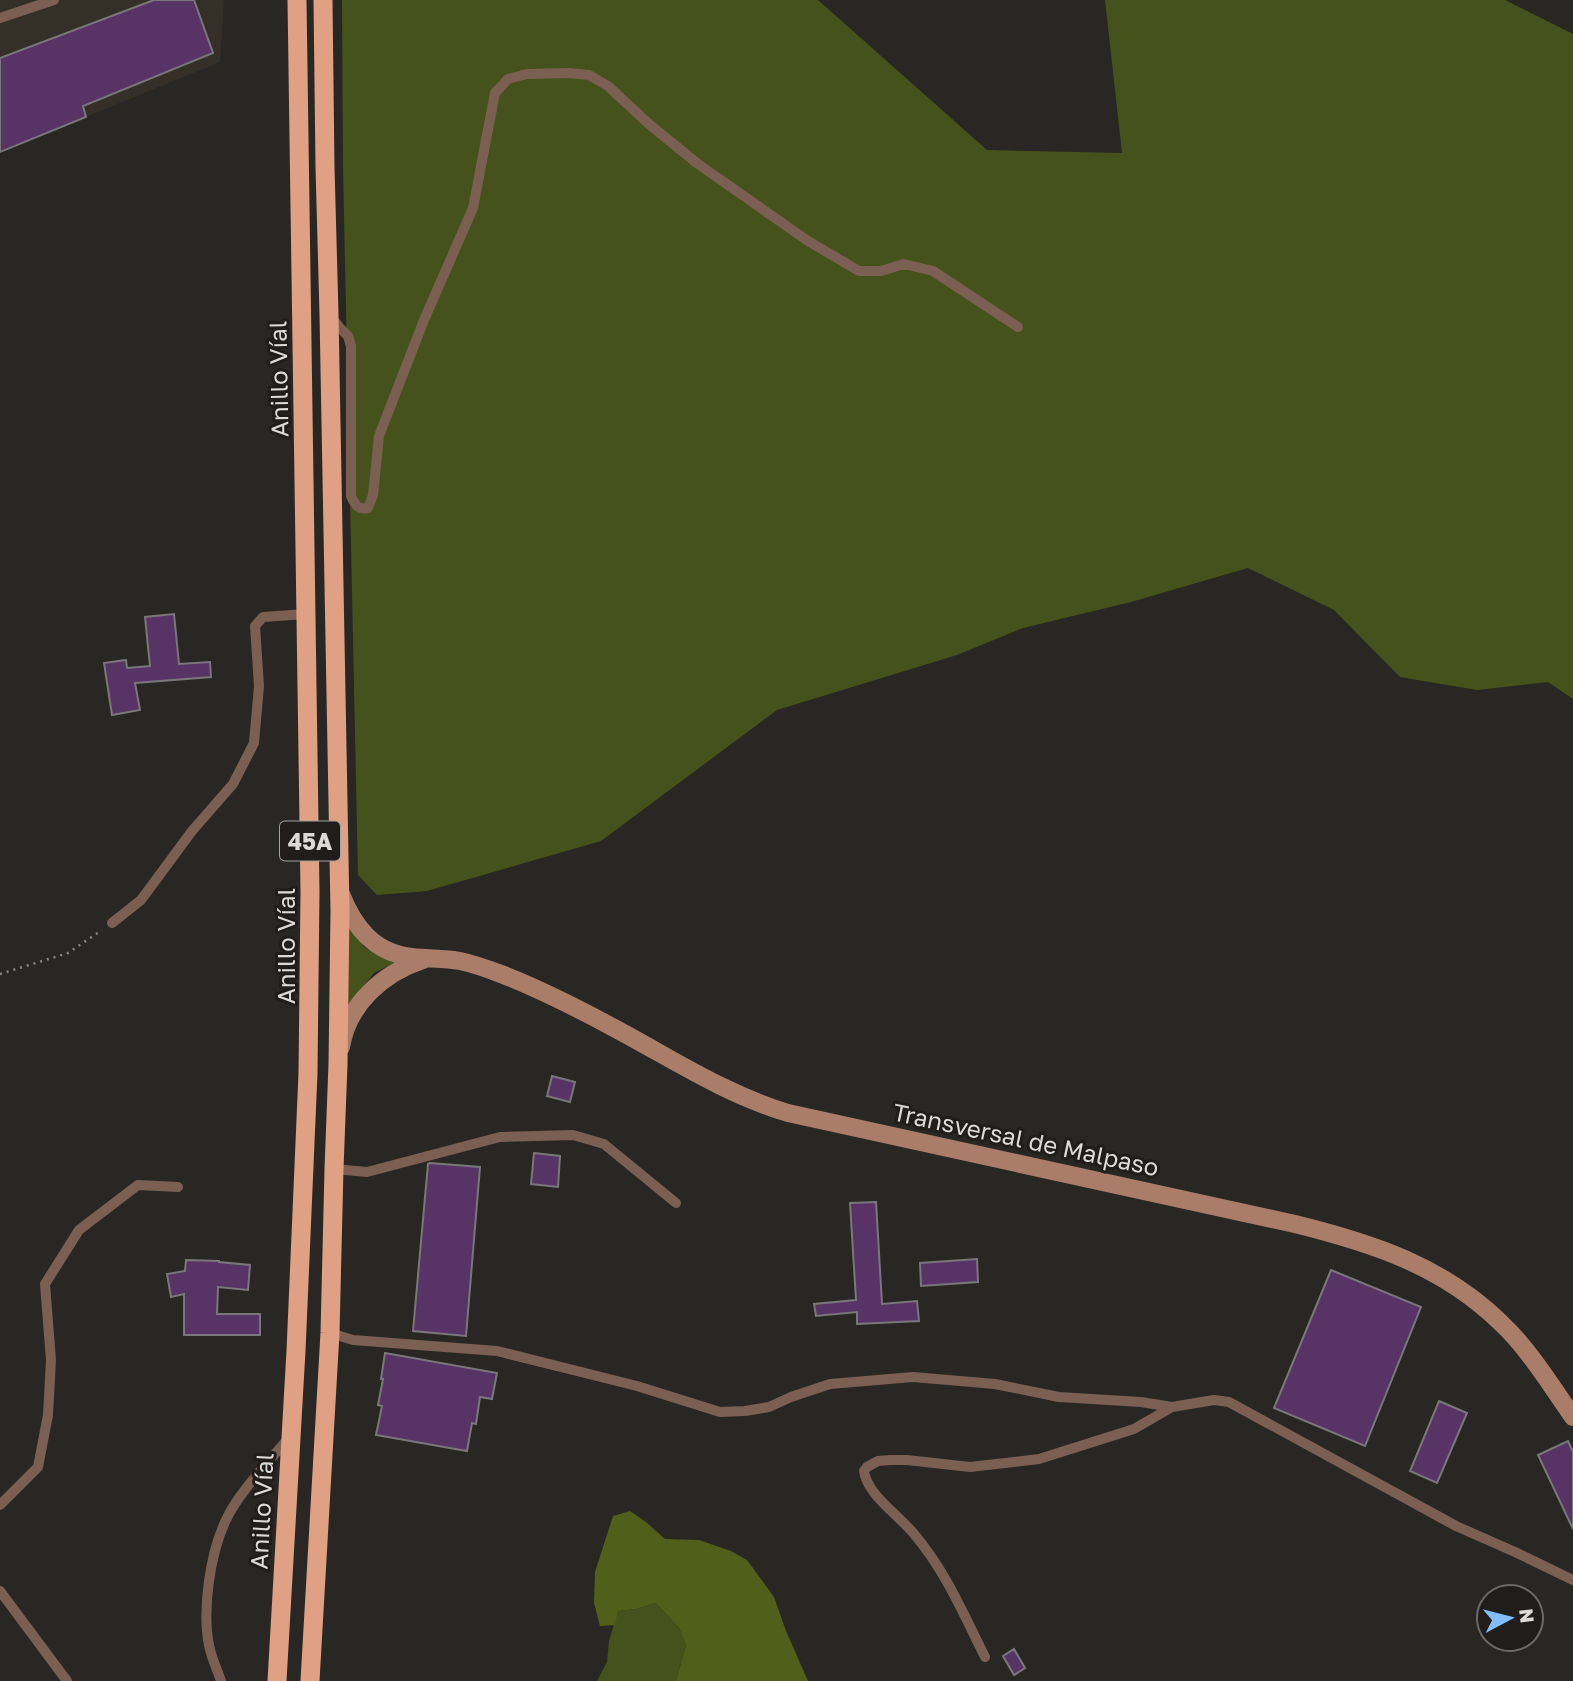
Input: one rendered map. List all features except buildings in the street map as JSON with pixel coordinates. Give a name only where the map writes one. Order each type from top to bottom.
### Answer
[{"type":"highway","name":"Anillo Víal","points":[[276,1681],[309,1073],[310,892],[298,0]]},
{"type":"highway","name":"45A","points":[[310,1681],[330,1333],[338,1065],[338,887],[323,0]]},
{"type":"main road","name":"Transversal de Malpaso","points":[[338,887],[348,913],[359,930],[374,943],[391,952],[410,957],[478,965],[520,981],[615,1028],[717,1085],[759,1104],[788,1113],[1305,1226],[1349,1238],[1415,1262],[1454,1283],[1501,1322],[1573,1417]]},
{"type":"main road","name":"Transversal de Malpaso","points":[[338,1065],[342,1040],[352,1016],[366,995],[384,978],[406,966],[430,958]]},
{"type":"lane","points":[[0,19],[54,0]]},
{"type":"lane","points":[[329,314],[348,336],[351,346],[351,496],[355,505],[362,509],[368,508],[373,495],[379,436],[424,320],[473,208],[495,93],[508,79],[527,74],[569,73],[589,75],[608,86],[698,164],[808,241],[859,271],[881,271],[904,264],[933,271],[1018,327]]},
{"type":"lane","points":[[112,923],[141,900],[192,831],[233,784],[254,743],[258,686],[255,626],[263,617],[306,614]]},
{"type":"lane","points":[[334,1169],[368,1172],[499,1137],[573,1135],[604,1144],[676,1203]]},
{"type":"lane","points":[[0,1505],[37,1467],[48,1415],[51,1360],[45,1284],[79,1230],[138,1185],[178,1187]]},
{"type":"lane","points":[[330,1333],[352,1340],[497,1351],[637,1386],[720,1412],[768,1407],[830,1384],[913,1377],[995,1384],[1059,1396],[1172,1407],[1214,1400],[1229,1402],[1456,1526],[1573,1580]]},
{"type":"lane","points":[[985,1657],[955,1596],[919,1539],[866,1482],[864,1471],[867,1466],[878,1461],[907,1460],[970,1467],[1039,1459],[1126,1432],[1172,1407]]},
{"type":"lane","points":[[221,1681],[209,1647],[205,1614],[214,1555],[225,1522],[248,1485],[290,1437]]},
{"type":"lane","points":[[0,1591],[67,1681]]},
{"type":"path","points":[[0,974],[68,953],[112,923]]},
{"type":"shaded area","points":[[0,0],[224,0],[220,62],[0,152]]},
{"type":"green space","points":[[342,0],[818,0],[987,150],[1122,153],[1105,0],[1505,0],[1573,34],[1573,699],[1548,682],[1477,690],[1400,677],[1334,610],[1248,568],[1131,602],[1023,628],[957,655],[777,710],[601,841],[427,891],[377,895],[358,875]]},
{"type":"green space","points":[[348,923],[364,947],[396,962],[374,973],[356,995],[345,1024]]},
{"type":"green space","points":[[630,1511],[665,1539],[699,1540],[731,1551],[747,1560],[774,1597],[808,1681],[676,1681],[686,1645],[679,1628],[656,1603],[618,1611],[615,1625],[600,1626],[594,1603],[595,1572],[613,1516]]},
{"type":"green space","points":[[656,1603],[679,1628],[686,1645],[676,1681],[597,1681],[607,1662],[609,1641],[618,1611]]}]
